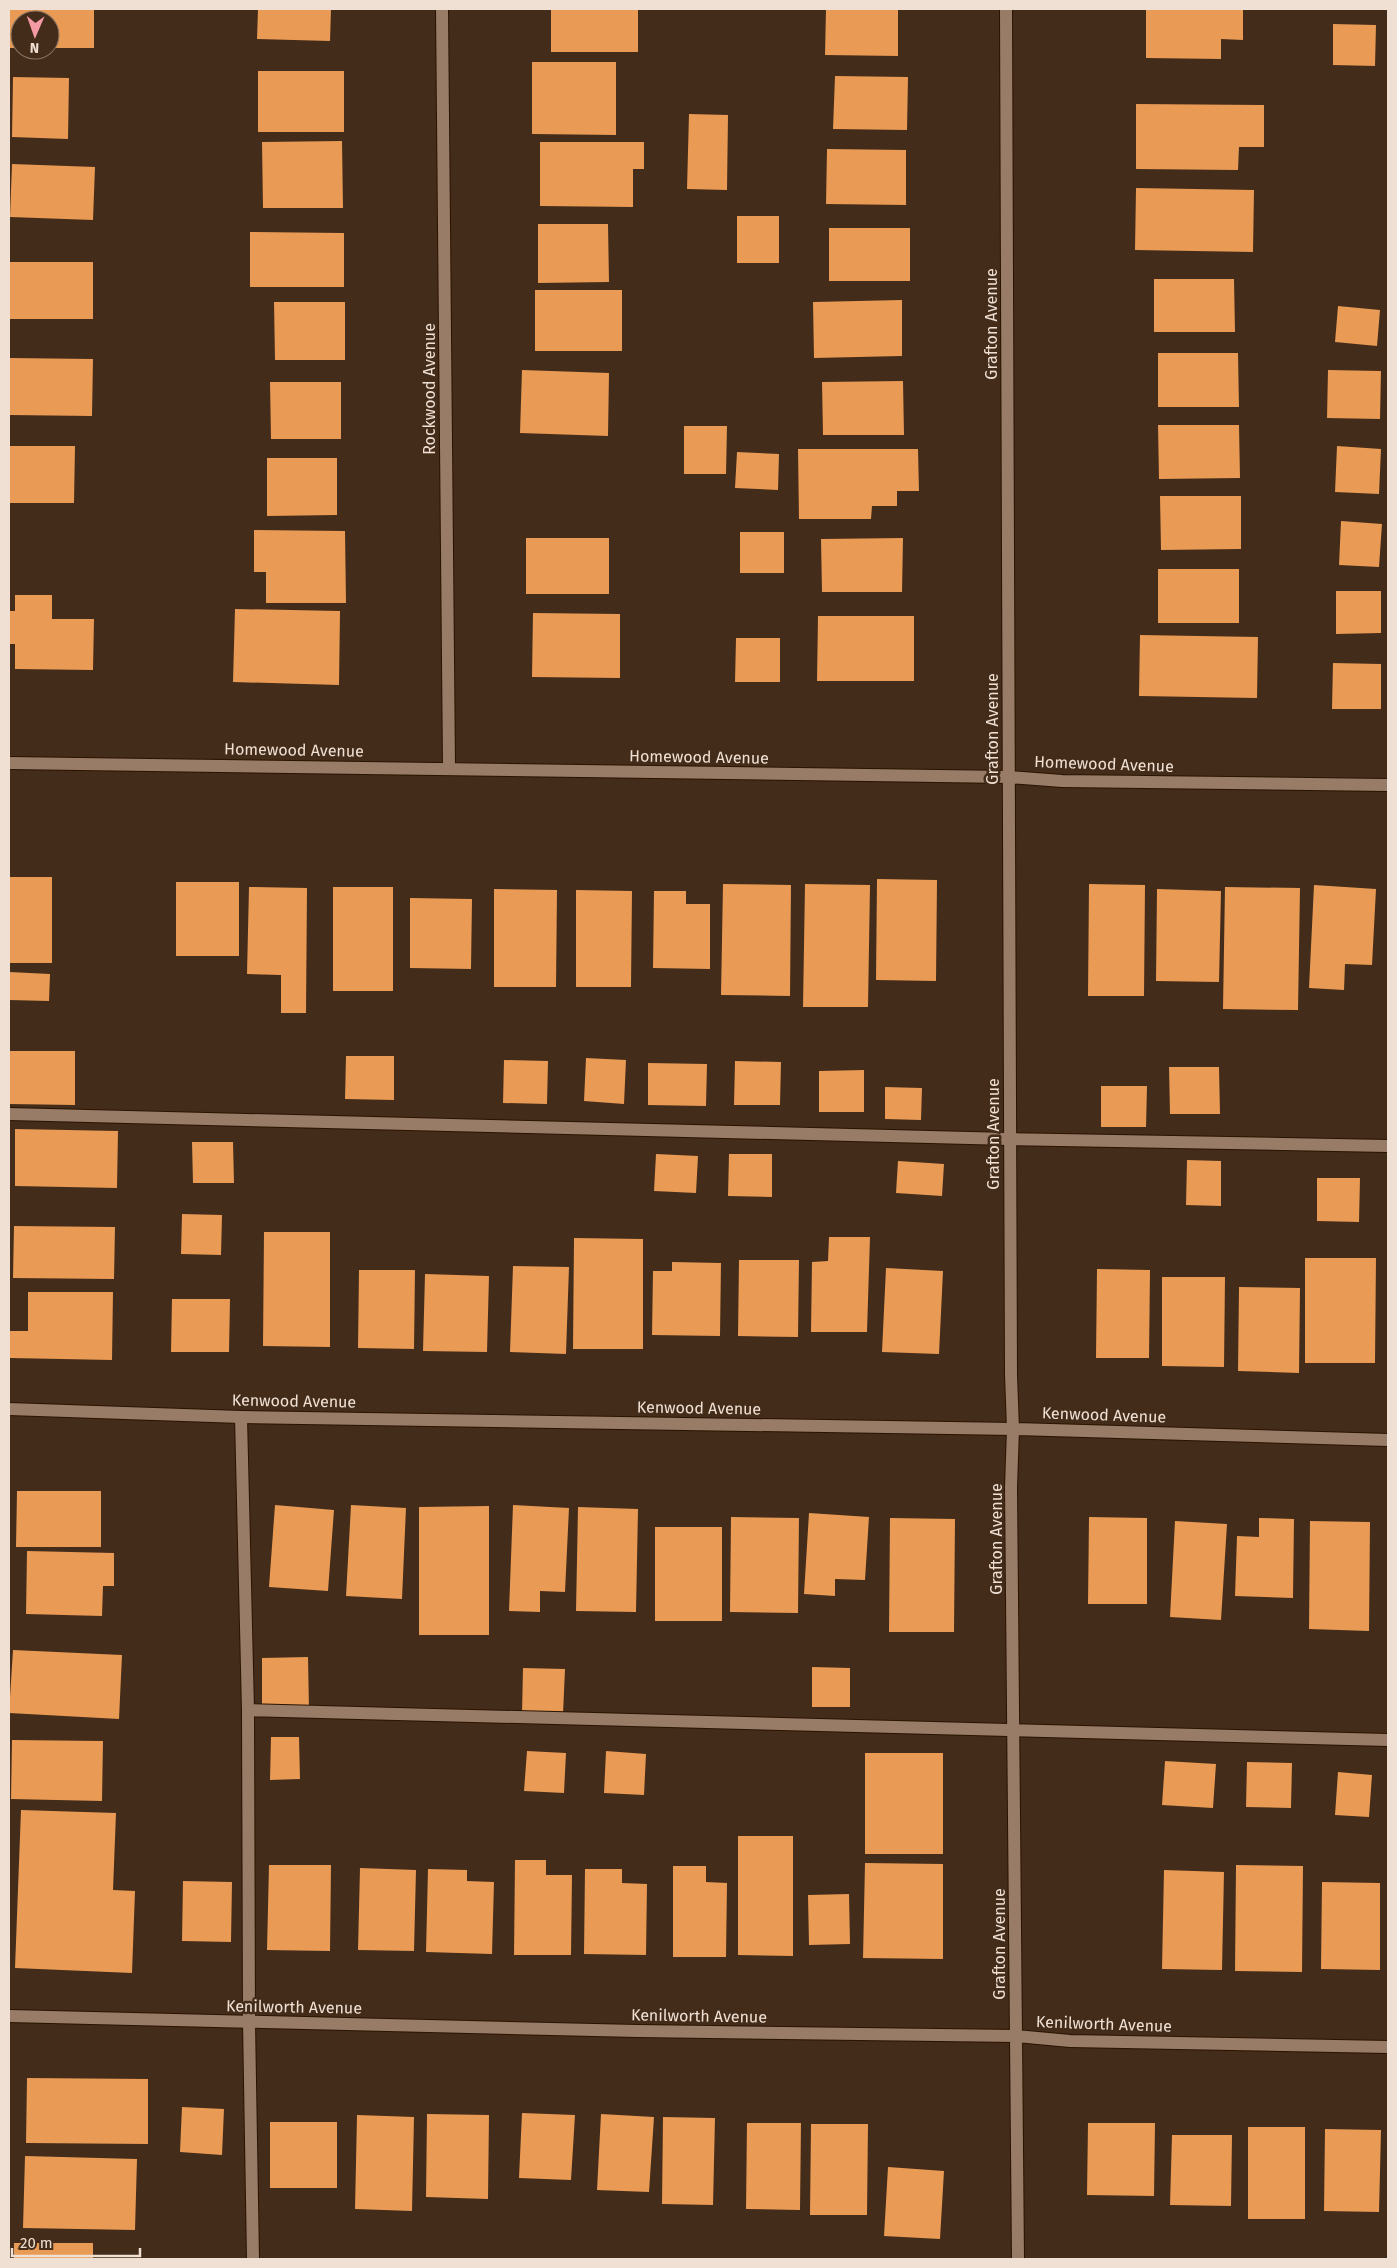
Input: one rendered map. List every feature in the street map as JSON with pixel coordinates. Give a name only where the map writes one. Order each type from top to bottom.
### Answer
[{"type":"street","name":"Rockwood Avenue","points":[[442,9],[448,768]]},
{"type":"street","name":"Grafton Avenue","points":[[1006,9],[1010,1375],[1013,1428],[1011,1487],[1018,2259]]},
{"type":"street","name":"Homewood Avenue","points":[[9,763],[448,768],[1008,777],[1062,781],[1388,785]]},
{"type":"street","points":[[9,1114],[1010,1139],[1388,1146]]},
{"type":"street","name":"Kenwood Avenue","points":[[9,1409],[241,1417],[1013,1428],[1388,1440]]},
{"type":"street","points":[[241,1417],[248,1710],[252,2259]]},
{"type":"street","points":[[248,1710],[1388,1740]]},
{"type":"street","name":"Kenilworth Avenue","points":[[9,2016],[636,2031],[1016,2036],[1070,2040],[1388,2047]]},
{"type":"building","points":[[9,9],[94,9],[94,48],[60,48],[60,10],[10,10],[9,48]]},
{"type":"building","points":[[258,9],[331,9],[330,41],[257,39]]},
{"type":"building","points":[[551,9],[638,9],[638,52],[551,52]]},
{"type":"building","points":[[826,9],[898,9],[898,56],[825,55]]},
{"type":"building","points":[[1146,9],[1243,9],[1243,40],[1221,39],[1221,59],[1146,58]]},
{"type":"building","points":[[1333,24],[1376,25],[1375,66],[1333,65]]},
{"type":"building","points":[[532,62],[616,62],[616,135],[532,134]]},
{"type":"building","points":[[258,71],[344,71],[344,132],[258,132]]},
{"type":"building","points":[[835,76],[908,77],[907,130],[833,129]]},
{"type":"building","points":[[13,77],[69,78],[68,139],[12,137]]},
{"type":"building","points":[[1136,104],[1264,105],[1264,147],[1239,147],[1238,170],[1136,169]]},
{"type":"building","points":[[689,114],[728,115],[727,190],[687,189]]},
{"type":"building","points":[[342,141],[343,208],[263,208],[262,142]]},
{"type":"building","points":[[540,142],[644,142],[644,169],[633,169],[633,207],[540,206]]},
{"type":"building","points":[[827,149],[906,150],[906,205],[826,204]]},
{"type":"building","points":[[12,164],[95,167],[93,220],[10,217]]},
{"type":"building","points":[[1136,188],[1254,190],[1253,252],[1135,250]]},
{"type":"building","points":[[737,216],[779,216],[779,263],[737,263]]},
{"type":"building","points":[[538,224],[608,224],[609,282],[538,283]]},
{"type":"building","points":[[829,228],[910,228],[910,281],[829,281]]},
{"type":"building","points":[[250,232],[344,233],[344,287],[250,287]]},
{"type":"building","points":[[10,262],[93,262],[93,319],[10,319]]},
{"type":"building","points":[[1154,279],[1234,279],[1235,332],[1154,332]]},
{"type":"building","points":[[535,290],[622,290],[622,351],[535,351]]},
{"type":"building","points":[[902,300],[902,356],[814,358],[813,302]]},
{"type":"building","points":[[274,302],[345,302],[345,360],[275,360]]},
{"type":"building","points":[[1338,306],[1380,310],[1377,346],[1335,342]]},
{"type":"building","points":[[1158,353],[1238,353],[1239,407],[1158,407]]},
{"type":"building","points":[[10,358],[93,359],[92,416],[9,415]]},
{"type":"building","points":[[522,370],[609,373],[608,436],[520,433]]},
{"type":"building","points":[[1328,370],[1381,371],[1380,419],[1327,418]]},
{"type":"building","points":[[903,381],[904,435],[823,435],[822,382]]},
{"type":"building","points":[[270,382],[341,382],[341,439],[271,439]]},
{"type":"building","points":[[1158,425],[1239,425],[1240,478],[1159,479]]},
{"type":"building","points":[[684,426],[727,426],[726,474],[684,474]]},
{"type":"building","points":[[9,446],[75,446],[74,503],[9,503]]},
{"type":"building","points":[[1337,446],[1381,449],[1379,494],[1335,492]]},
{"type":"building","points":[[798,449],[918,449],[919,491],[897,491],[897,506],[872,506],[871,519],[799,519]]},
{"type":"building","points":[[737,452],[779,454],[778,490],[735,488]]},
{"type":"building","points":[[267,458],[337,458],[337,515],[267,516]]},
{"type":"building","points":[[1160,496],[1241,496],[1241,549],[1161,550]]},
{"type":"building","points":[[1341,521],[1382,524],[1379,567],[1339,565]]},
{"type":"building","points":[[254,530],[345,531],[346,603],[266,603],[266,572],[254,572]]},
{"type":"building","points":[[740,532],[784,532],[784,573],[740,573]]},
{"type":"building","points":[[526,538],[609,538],[609,594],[526,594]]},
{"type":"building","points":[[903,538],[902,592],[822,592],[821,539]]},
{"type":"building","points":[[1158,569],[1239,569],[1239,623],[1158,623]]},
{"type":"building","points":[[1336,591],[1381,591],[1381,633],[1336,634]]},
{"type":"building","points":[[15,595],[52,595],[52,619],[94,619],[93,670],[15,669],[15,644],[9,644],[9,611],[15,611]]},
{"type":"building","points":[[235,609],[340,611],[339,685],[233,682]]},
{"type":"building","points":[[533,613],[620,614],[620,678],[532,677]]},
{"type":"building","points":[[818,616],[914,616],[914,681],[817,681]]},
{"type":"building","points":[[1140,635],[1258,637],[1257,698],[1139,696]]},
{"type":"building","points":[[736,638],[780,638],[780,682],[735,682]]},
{"type":"building","points":[[1333,663],[1381,664],[1381,709],[1332,709]]},
{"type":"building","points":[[9,877],[52,877],[52,963],[9,963]]},
{"type":"building","points":[[877,879],[937,880],[936,981],[876,980]]},
{"type":"building","points":[[176,882],[239,882],[239,956],[176,956]]},
{"type":"building","points":[[723,884],[791,885],[790,996],[721,995]]},
{"type":"building","points":[[805,884],[870,885],[868,1007],[803,1007]]},
{"type":"building","points":[[1089,884],[1145,885],[1144,996],[1088,996]]},
{"type":"building","points":[[1314,885],[1376,889],[1372,965],[1345,964],[1344,990],[1309,988]]},
{"type":"building","points":[[249,887],[307,888],[306,1013],[281,1013],[281,975],[247,974]]},
{"type":"building","points":[[333,887],[393,887],[393,991],[333,991]]},
{"type":"building","points":[[1225,887],[1300,888],[1298,1010],[1223,1009]]},
{"type":"building","points":[[494,889],[557,890],[556,987],[494,987]]},
{"type":"building","points":[[1157,889],[1221,891],[1219,982],[1156,981]]},
{"type":"building","points":[[576,890],[632,891],[631,987],[576,987]]},
{"type":"building","points":[[654,891],[686,891],[686,904],[710,904],[710,969],[653,968]]},
{"type":"building","points":[[410,898],[472,899],[471,969],[410,968]]},
{"type":"building","points":[[9,972],[50,974],[49,1001],[9,1000]]},
{"type":"building","points":[[9,1051],[75,1051],[75,1105],[9,1104]]},
{"type":"building","points":[[346,1056],[394,1056],[394,1100],[345,1099]]},
{"type":"building","points":[[586,1058],[626,1060],[624,1104],[584,1101]]},
{"type":"building","points":[[504,1060],[548,1061],[547,1104],[503,1103]]},
{"type":"building","points":[[735,1061],[781,1062],[780,1105],[734,1105]]},
{"type":"building","points":[[648,1063],[707,1064],[706,1106],[648,1105]]},
{"type":"building","points":[[1169,1067],[1219,1067],[1220,1114],[1170,1114]]},
{"type":"building","points":[[864,1070],[864,1112],[819,1112],[819,1071]]},
{"type":"building","points":[[1101,1086],[1147,1086],[1146,1127],[1101,1127]]},
{"type":"building","points":[[885,1087],[922,1088],[921,1120],[885,1119]]},
{"type":"building","points":[[15,1129],[118,1131],[117,1188],[15,1186]]},
{"type":"building","points":[[192,1142],[233,1142],[234,1183],[193,1183]]},
{"type":"building","points":[[656,1154],[698,1156],[696,1193],[654,1191]]},
{"type":"building","points":[[729,1154],[772,1154],[772,1197],[728,1196]]},
{"type":"building","points":[[1187,1160],[1221,1161],[1221,1206],[1186,1205]]},
{"type":"building","points":[[898,1161],[944,1164],[942,1196],[896,1193]]},
{"type":"building","points":[[1317,1178],[1360,1178],[1359,1222],[1317,1221]]},
{"type":"building","points":[[182,1214],[222,1215],[221,1255],[181,1254]]},
{"type":"building","points":[[14,1226],[115,1227],[114,1279],[13,1278]]},
{"type":"building","points":[[264,1232],[330,1232],[330,1347],[263,1346]]},
{"type":"building","points":[[829,1237],[870,1237],[867,1332],[811,1332],[812,1262],[828,1261]]},
{"type":"building","points":[[574,1238],[643,1239],[643,1349],[573,1349]]},
{"type":"building","points":[[1305,1258],[1376,1258],[1375,1363],[1305,1363]]},
{"type":"building","points":[[739,1260],[799,1260],[798,1337],[738,1336]]},
{"type":"building","points":[[672,1262],[721,1263],[720,1336],[652,1335],[653,1271],[672,1271]]},
{"type":"building","points":[[513,1266],[569,1267],[566,1354],[510,1352]]},
{"type":"building","points":[[886,1268],[943,1271],[939,1354],[882,1352]]},
{"type":"building","points":[[1097,1269],[1150,1270],[1149,1358],[1096,1358]]},
{"type":"building","points":[[359,1270],[415,1270],[414,1349],[358,1348]]},
{"type":"building","points":[[425,1274],[489,1276],[487,1352],[423,1351]]},
{"type":"building","points":[[1162,1277],[1225,1277],[1224,1367],[1162,1366]]},
{"type":"building","points":[[1239,1287],[1300,1288],[1299,1373],[1238,1371]]},
{"type":"building","points":[[28,1292],[113,1292],[112,1360],[10,1358],[10,1331],[28,1331]]},
{"type":"building","points":[[172,1299],[230,1299],[229,1352],[171,1352]]},
{"type":"building","points":[[17,1491],[101,1491],[101,1547],[16,1547]]},
{"type":"building","points":[[275,1505],[334,1510],[328,1591],[269,1587]]},
{"type":"building","points":[[351,1505],[406,1508],[402,1599],[346,1596]]},
{"type":"building","points":[[513,1505],[569,1508],[565,1592],[540,1591],[540,1612],[509,1611]]},
{"type":"building","points":[[489,1506],[489,1635],[419,1635],[419,1507]]},
{"type":"building","points":[[578,1507],[638,1509],[636,1612],[576,1611]]},
{"type":"building","points":[[809,1513],[869,1517],[865,1580],[835,1579],[835,1596],[804,1594]]},
{"type":"building","points":[[731,1517],[799,1518],[798,1613],[730,1612]]},
{"type":"building","points":[[1089,1517],[1147,1518],[1147,1604],[1088,1604]]},
{"type":"building","points":[[890,1518],[955,1519],[954,1632],[889,1632]]},
{"type":"building","points":[[1259,1518],[1294,1519],[1293,1598],[1235,1596],[1237,1536],[1259,1537]]},
{"type":"building","points":[[1175,1521],[1227,1524],[1221,1620],[1170,1617]]},
{"type":"building","points":[[1310,1521],[1370,1522],[1369,1631],[1309,1629]]},
{"type":"building","points":[[655,1527],[722,1527],[722,1621],[655,1621]]},
{"type":"building","points":[[27,1551],[114,1553],[114,1586],[103,1586],[102,1616],[26,1614]]},
{"type":"building","points":[[13,1650],[122,1655],[119,1719],[9,1713]]},
{"type":"building","points":[[308,1657],[309,1710],[262,1710],[262,1658]]},
{"type":"building","points":[[812,1667],[850,1668],[850,1707],[812,1707]]},
{"type":"building","points":[[523,1668],[565,1669],[563,1714],[522,1714]]},
{"type":"building","points":[[271,1737],[299,1737],[300,1779],[270,1780]]},
{"type":"building","points":[[12,1740],[103,1741],[102,1801],[11,1799]]},
{"type":"building","points":[[527,1751],[566,1753],[564,1793],[524,1791]]},
{"type":"building","points":[[606,1751],[646,1754],[644,1795],[604,1793]]},
{"type":"building","points":[[865,1753],[943,1753],[943,1854],[865,1854]]},
{"type":"building","points":[[1165,1761],[1216,1764],[1213,1808],[1162,1805]]},
{"type":"building","points":[[1247,1762],[1292,1763],[1291,1808],[1246,1807]]},
{"type":"building","points":[[1338,1772],[1372,1775],[1369,1817],[1335,1815]]},
{"type":"building","points":[[21,1810],[116,1813],[113,1890],[135,1891],[132,1973],[15,1968]]},
{"type":"building","points":[[738,1836],[793,1836],[793,1956],[738,1955]]},
{"type":"building","points":[[515,1860],[546,1860],[546,1875],[572,1875],[571,1955],[514,1955]]},
{"type":"building","points":[[865,1863],[943,1864],[943,1959],[863,1958]]},
{"type":"building","points":[[269,1865],[331,1865],[330,1951],[267,1950]]},
{"type":"building","points":[[1236,1865],[1303,1866],[1302,1972],[1235,1971]]},
{"type":"building","points":[[673,1866],[706,1866],[706,1882],[727,1883],[726,1957],[673,1957]]},
{"type":"building","points":[[360,1868],[416,1870],[414,1951],[358,1950]]},
{"type":"building","points":[[428,1869],[467,1870],[467,1881],[494,1882],[492,1954],[426,1952]]},
{"type":"building","points":[[585,1869],[622,1869],[622,1883],[647,1884],[646,1955],[584,1954]]},
{"type":"building","points":[[1164,1870],[1224,1872],[1222,1970],[1162,1969]]},
{"type":"building","points":[[183,1881],[232,1882],[231,1942],[182,1941]]},
{"type":"building","points":[[1322,1882],[1380,1883],[1380,1970],[1321,1969]]},
{"type":"building","points":[[849,1894],[850,1944],[809,1945],[808,1895]]},
{"type":"building","points":[[27,2078],[148,2079],[148,2144],[26,2143]]},
{"type":"building","points":[[182,2107],[224,2109],[222,2155],[180,2152]]},
{"type":"building","points":[[522,2113],[575,2115],[571,2180],[519,2178]]},
{"type":"building","points":[[427,2114],[489,2115],[488,2199],[426,2197]]},
{"type":"building","points":[[601,2114],[654,2117],[649,2192],[597,2190]]},
{"type":"building","points":[[357,2115],[414,2117],[412,2211],[355,2209]]},
{"type":"building","points":[[663,2117],[715,2118],[713,2205],[662,2204]]},
{"type":"building","points":[[270,2122],[337,2122],[337,2188],[270,2188]]},
{"type":"building","points":[[747,2123],[801,2123],[800,2210],[746,2209]]},
{"type":"building","points":[[1088,2123],[1155,2123],[1154,2196],[1087,2195]]},
{"type":"building","points":[[811,2124],[868,2124],[867,2215],[810,2215]]},
{"type":"building","points":[[1248,2127],[1305,2127],[1305,2219],[1248,2219]]},
{"type":"building","points":[[1325,2129],[1381,2130],[1379,2212],[1324,2211]]},
{"type":"building","points":[[1172,2135],[1232,2135],[1231,2206],[1170,2205]]},
{"type":"building","points":[[25,2156],[137,2159],[135,2230],[23,2228]]},
{"type":"building","points":[[888,2167],[944,2171],[940,2239],[884,2236]]},
{"type":"building","points":[[14,2243],[93,2243],[93,2259],[14,2259]]}]
